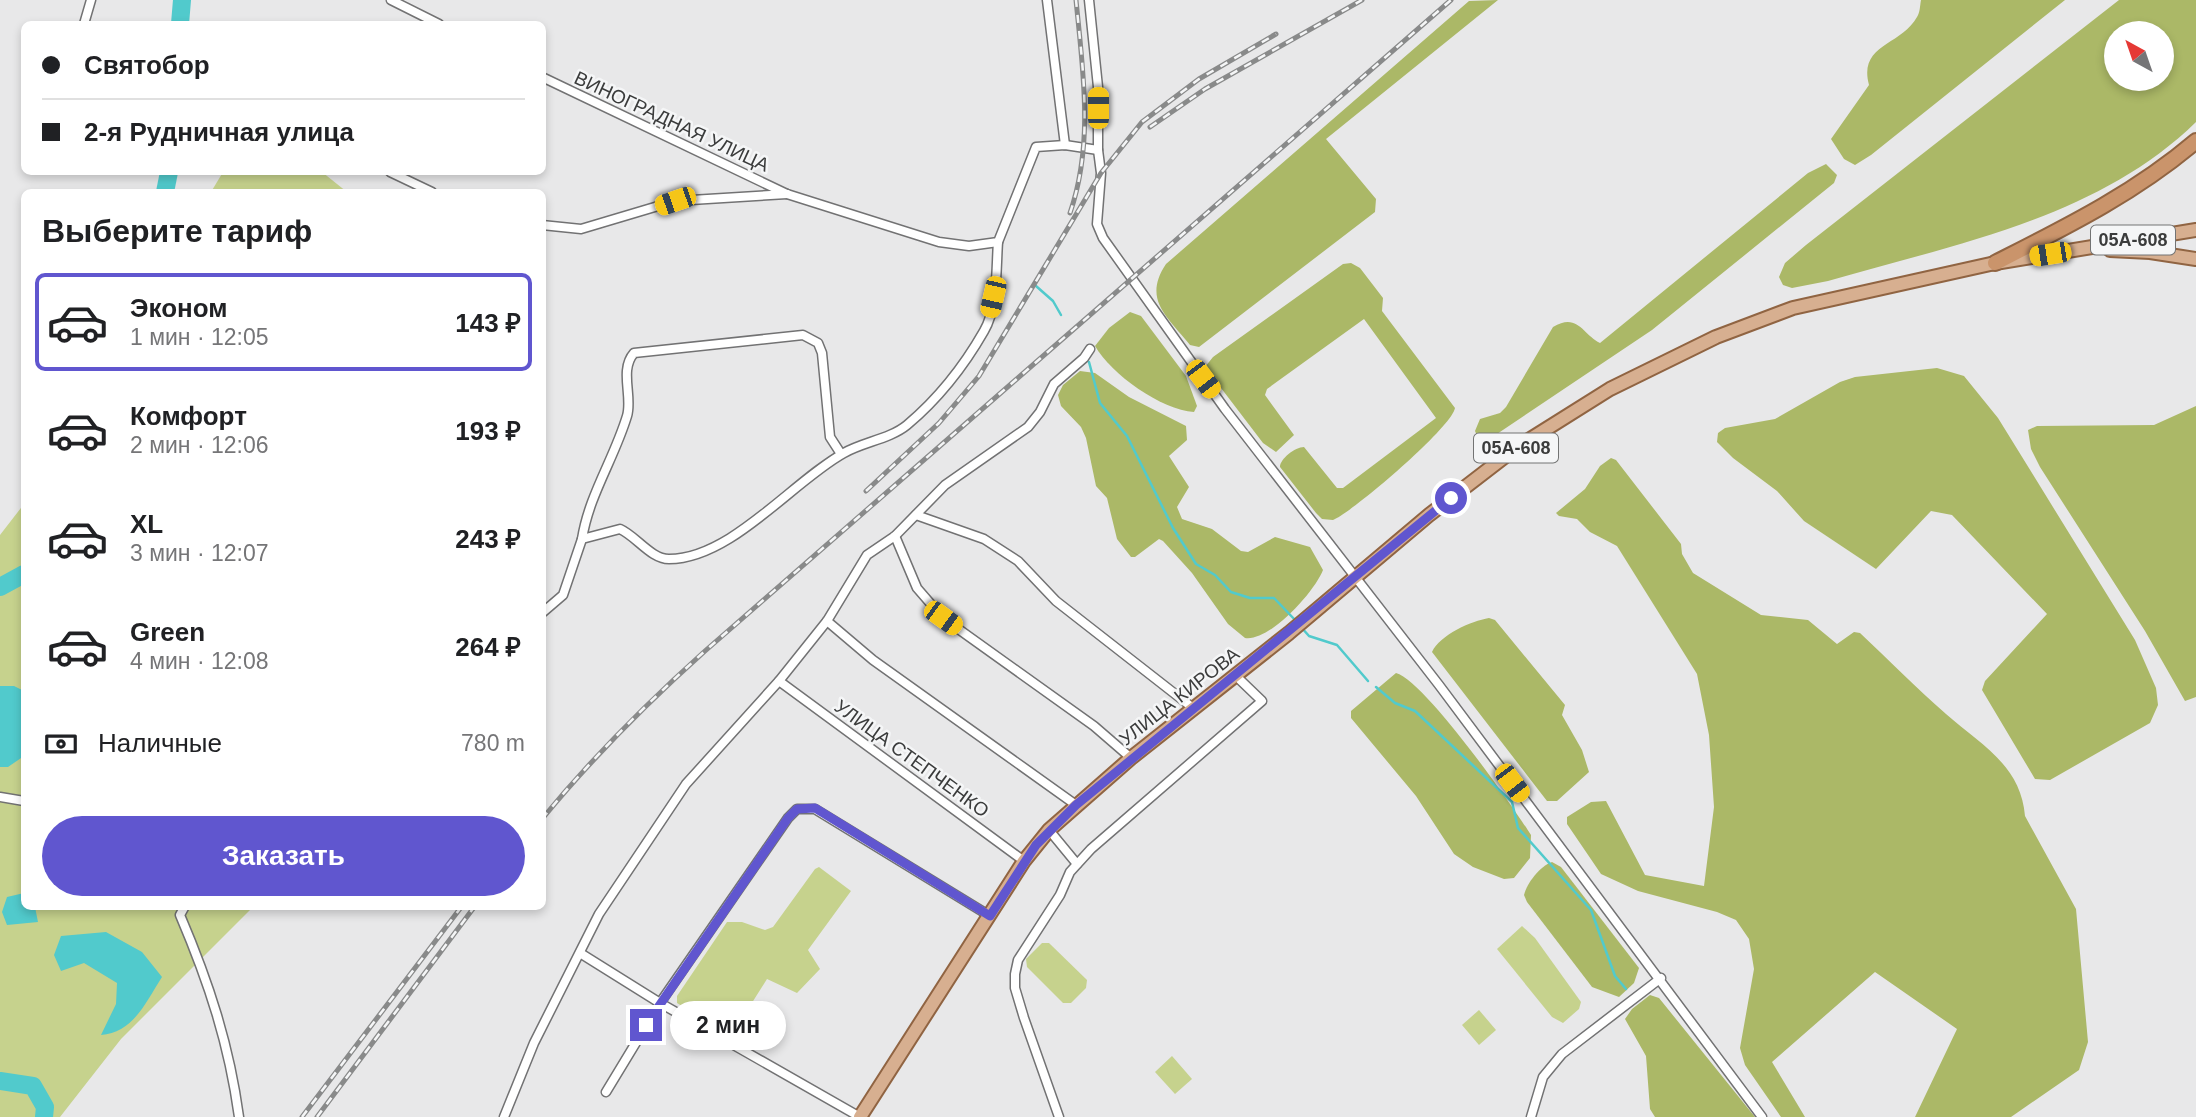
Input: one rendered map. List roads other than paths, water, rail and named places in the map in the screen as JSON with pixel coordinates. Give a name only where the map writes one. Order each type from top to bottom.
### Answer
[{"type":"highway","points":[[1995,263],[2076,222],[2155,176],[2196,141]]},
{"type":"main road","name":"05А-608","points":[[1995,263],[2196,230]]},
{"type":"main road","points":[[2071,251],[2150,252],[2196,259]]},
{"type":"main road","name":"УЛИЦА КИРОВА","points":[[860,1117],[1024,861],[1049,830],[1131,758],[1516,448],[1610,389],[1716,337],[1793,308],[1995,263]]},
{"type":"street","points":[[85,21],[92,0]]},
{"type":"street","points":[[391,0],[433,21]]},
{"type":"street","points":[[1047,0],[1065,145]]},
{"type":"street","points":[[1089,0],[1098,87],[1098,150],[1101,173],[1097,224],[1103,239],[1198,373],[1661,978],[1762,1117]]},
{"type":"street","name":"ВИНОГРАДНАЯ УЛИЦА","points":[[546,79],[787,194],[939,242],[969,246],[998,242]]},
{"type":"street","points":[[582,539],[620,529],[654,554],[668,559],[708,551],[770,509],[841,454],[903,428],[933,402],[986,328],[993,297],[998,242],[1036,147],[1065,145],[1098,150]]},
{"type":"street","points":[[396,175],[426,189]]},
{"type":"street","name":"ВИНОГРАДНАЯ УЛИЦА","points":[[546,225],[581,229],[675,201],[787,194]]},
{"type":"street","points":[[546,610],[563,595],[582,539],[586,514],[628,414],[627,367],[634,353],[803,335],[812,338],[821,354],[830,437],[841,454]]},
{"type":"street","points":[[503,1117],[534,1043],[598,914],[686,784],[779,681],[827,621],[867,555],[895,536],[945,485],[1028,427],[1040,412],[1054,384],[1084,358],[1090,349]]},
{"type":"street","points":[[916,515],[984,539],[1018,561],[1056,601],[1193,708]]},
{"type":"street","points":[[895,536],[917,588],[943,618],[1094,726],[1131,758]]},
{"type":"street","points":[[827,621],[873,660],[1076,805]]},
{"type":"street","points":[[1059,1117],[1015,988],[1018,960],[1077,864],[1262,701],[1236,676]]},
{"type":"street","name":"УЛИЦА СТЕПЧЕНКО","points":[[779,681],[1024,861]]},
{"type":"street","points":[[0,797],[21,800]]},
{"type":"street","points":[[606,1093],[660,1003],[788,818],[804,807],[815,808],[990,916]]},
{"type":"street","points":[[1049,830],[1077,864]]},
{"type":"street","points":[[177,910],[210,986],[229,1055],[239,1117]]},
{"type":"street","points":[[180,915],[183,910]]},
{"type":"street","points":[[580,953],[660,1003],[860,1117]]},
{"type":"street","points":[[1531,1117],[1543,1077],[1562,1054],[1661,978]]},
{"type":"water","points":[[0,686],[14,686],[21,690],[21,758],[8,767],[0,767]]},
{"type":"water","points":[[21,894],[21,910],[36,910],[38,922],[7,925],[2,912],[7,897]]},
{"type":"water","points":[[106,932],[142,952],[162,977],[138,1015],[122,1029],[101,1035],[116,1004],[117,983],[84,963],[61,971],[54,955],[61,936]]},
{"type":"waterway","points":[[180,21],[182,0]]},
{"type":"waterway","points":[[166,189],[168,175]]},
{"type":"waterway","points":[[1036,286],[1053,301],[1061,315]]},
{"type":"waterway","points":[[1089,362],[1100,403],[1127,436],[1173,528],[1196,564],[1215,575],[1231,592],[1250,598],[1274,598],[1297,622]]},
{"type":"waterway","points":[[0,587],[21,576]]},
{"type":"waterway","points":[[1301,627],[1309,636],[1337,645],[1368,681]]},
{"type":"waterway","points":[[1376,687],[1395,703],[1415,711],[1512,802],[1518,828],[1591,910],[1615,976],[1626,989]]},
{"type":"waterway","points":[[0,1081],[33,1086],[45,1107],[44,1117]]},
{"type":"railway","points":[[1070,213],[1082,160],[1085,107],[1076,0]]},
{"type":"railway","points":[[1150,127],[1205,89],[1362,0]]},
{"type":"railway","points":[[546,814],[620,732],[705,651],[1451,0]]},
{"type":"railway","points":[[866,491],[939,423],[979,376],[1101,173],[1142,122],[1199,79],[1276,34]]},
{"type":"railway","points":[[302,1117],[459,910]]},
{"type":"railway","points":[[317,1117],[472,910]]}]
